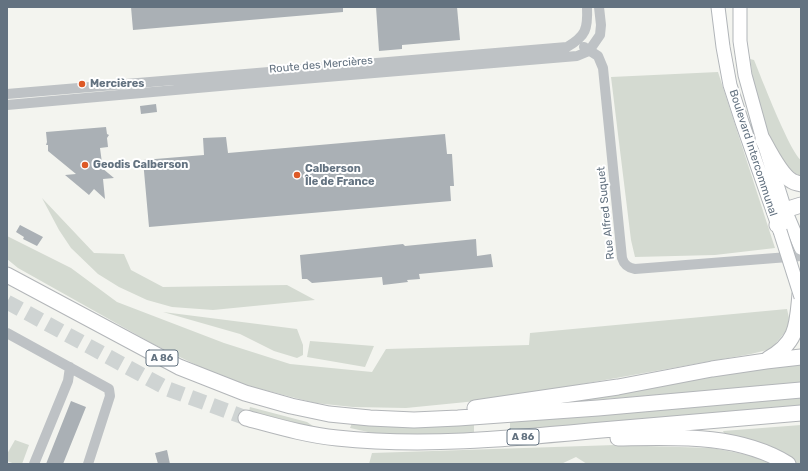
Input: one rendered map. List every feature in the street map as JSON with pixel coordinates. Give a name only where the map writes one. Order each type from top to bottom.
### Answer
[{"type":"highway","points":[[763,140],[778,165],[789,179],[801,184]]},
{"type":"highway","points":[[779,228],[785,210],[801,205]]},
{"type":"highway","name":"A 86","points":[[7,274],[173,364],[241,392],[290,406],[329,414],[414,420],[458,418],[598,408],[801,390]]},
{"type":"highway","points":[[766,361],[779,353],[790,342],[796,330],[801,295]]},
{"type":"highway","points":[[414,420],[430,414],[618,388],[712,369],[801,357]]},
{"type":"highway","name":"A 86","points":[[246,418],[304,433],[336,438],[381,442],[423,443],[528,437],[801,413]]},
{"type":"highway","points":[[577,432],[591,438],[676,437],[710,440],[744,446],[776,457],[788,464]]},
{"type":"main road","name":"Boulevard Intercommunal","points":[[718,7],[730,85],[801,295]]},
{"type":"main road","name":"Boulevard Intercommunal","points":[[740,7],[740,41],[745,75],[763,140],[785,210],[801,248]]},
{"type":"street","points":[[577,42],[588,22],[587,7]]},
{"type":"street","points":[[589,51],[600,35],[601,25],[599,7]]},
{"type":"street","name":"Rue Alfred Suquet","points":[[577,42],[598,56],[604,68],[622,258],[623,263],[626,266],[635,269],[801,256]]},
{"type":"street","name":"Route des Mercières","points":[[7,94],[567,48],[577,42]]},
{"type":"street","name":"Route des Mercières","points":[[7,105],[578,56],[589,51]]},
{"type":"street","points":[[7,333],[107,387],[110,393],[88,464]]},
{"type":"street","points":[[34,464],[68,381],[70,367]]},
{"type":"shaded area","points":[[750,59],[754,60],[783,129],[796,154],[801,160],[801,177],[786,167],[774,156],[755,92]]},
{"type":"shaded area","points":[[718,72],[775,248],[715,255],[635,257],[631,240],[611,77]]},
{"type":"shaded area","points":[[42,198],[94,253],[124,254],[131,270],[163,287],[287,285],[315,300],[213,310],[172,307],[147,300],[119,287],[98,274],[71,248],[59,230]]},
{"type":"shaded area","points":[[7,236],[71,268],[117,302],[224,343],[290,364],[372,372],[386,349],[529,345],[530,333],[787,309],[789,318],[787,330],[771,349],[751,354],[560,388],[527,396],[406,408],[353,407],[315,403],[245,385],[217,375],[155,345],[18,268],[7,259]]},
{"type":"shaded area","points":[[163,312],[297,329],[303,345],[303,355],[297,358],[274,351],[240,334]]},
{"type":"shaded area","points":[[310,341],[374,346],[365,367],[307,357]]},
{"type":"shaded area","points":[[801,363],[801,383],[534,405]]},
{"type":"shaded area","points":[[801,396],[801,406],[510,431],[510,420]]},
{"type":"shaded area","points":[[250,407],[307,422],[316,428],[249,411]]},
{"type":"shaded area","points":[[352,423],[474,424],[474,434],[386,436],[350,428]]},
{"type":"shaded area","points":[[801,425],[801,464],[797,464],[766,446],[725,435],[723,431]]},
{"type":"shaded area","points":[[15,440],[29,445],[22,464],[15,464],[7,461],[7,454]]},
{"type":"shaded area","points":[[615,445],[712,448],[754,456],[770,464],[587,464],[576,457],[561,464],[369,464],[372,453]]},
{"type":"building","points":[[131,7],[343,7],[343,12],[133,30]]},
{"type":"building","points":[[376,7],[457,7],[460,40],[402,45],[402,49],[379,51]]},
{"type":"building","points":[[156,104],[157,112],[141,114],[140,106]]},
{"type":"building","name":"Geodis Calberson","points":[[106,127],[107,134],[109,135],[107,138],[108,147],[100,148],[102,163],[107,163],[102,168],[114,178],[103,179],[105,199],[94,189],[89,195],[65,175],[76,174],[48,151],[48,145],[46,145],[46,132]]},
{"type":"building","name":"Calberson Île de France","points":[[445,134],[447,154],[452,154],[454,186],[450,186],[451,201],[149,227],[143,160],[204,155],[203,138],[226,137],[228,153]]},
{"type":"building","points":[[20,225],[43,237],[37,246],[23,239],[24,237],[16,232]]},
{"type":"building","points":[[476,239],[477,256],[491,254],[493,267],[419,274],[420,279],[383,285],[382,277],[312,283],[307,279],[302,279],[300,255],[403,244],[405,246]]},
{"type":"building","points":[[71,401],[86,407],[63,464],[46,464]]},
{"type":"building","points":[[167,450],[170,464],[158,464],[155,453]]},
{"type":"tunnel","points":[[7,302],[168,389],[246,418]]},
{"type":"place","name":"Mercières","points":[[82,84]]},
{"type":"place","name":"Geodis Calberson","points":[[85,165]]},
{"type":"place","name":"Calberson Île de France","points":[[297,175]]}]
